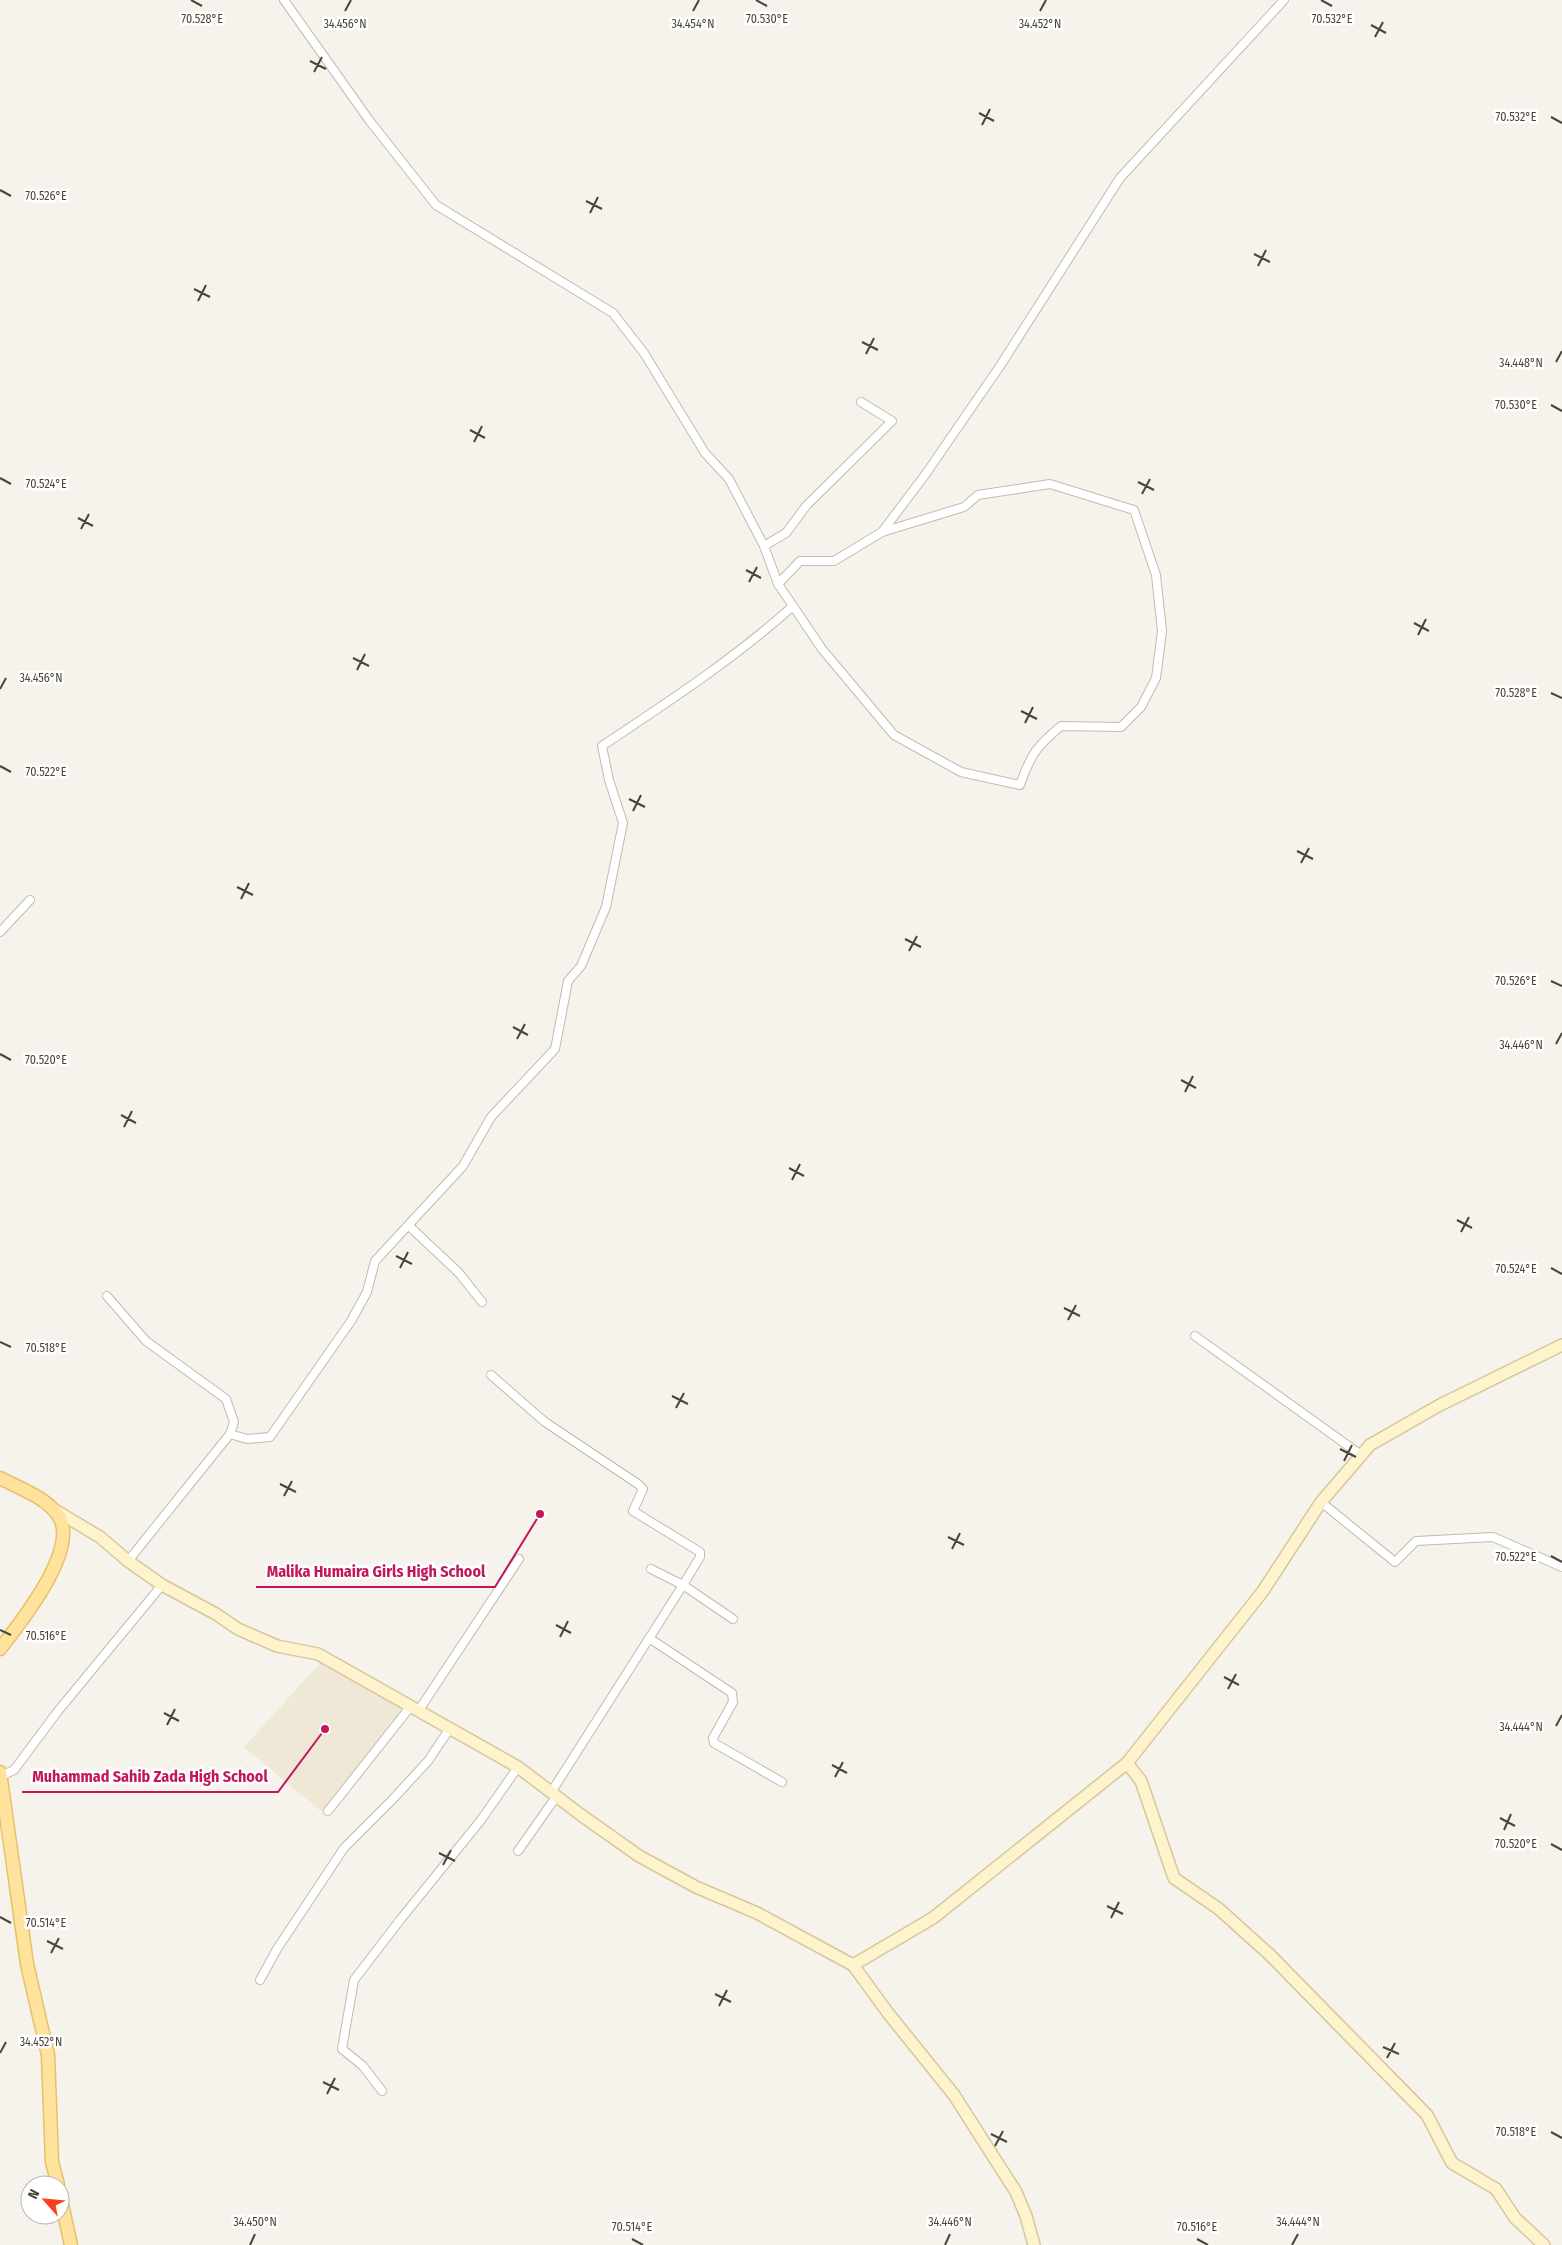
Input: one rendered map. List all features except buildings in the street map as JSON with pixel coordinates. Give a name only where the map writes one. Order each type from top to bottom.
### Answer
[{"type":"main road","points":[[0,1478],[43,1500],[58,1516],[63,1539],[52,1572],[37,1599],[0,1649]]},
{"type":"main road","points":[[0,1772],[1,1797],[28,1964],[48,2055],[52,2162],[55,2175]]},
{"type":"main road","points":[[67,2225],[72,2245]]},
{"type":"street","points":[[284,0],[370,120],[436,205],[613,314],[644,352],[705,453],[729,479],[764,546],[778,584],[822,649],[894,735],[961,772],[1020,785],[1026,766],[1038,745],[1061,726],[1121,727],[1141,707],[1156,678],[1162,631],[1156,575],[1134,510],[1050,484],[978,495],[964,507],[882,532],[834,560],[800,561],[778,584]]},
{"type":"street","points":[[882,532],[925,476],[1000,366],[1120,178],[1284,0]]},
{"type":"street","points":[[764,546],[786,533],[806,506],[892,421],[861,402]]},
{"type":"street","points":[[230,1434],[247,1439],[270,1437],[310,1377],[351,1321],[367,1292],[375,1262],[463,1166],[491,1117],[555,1049],[568,981],[581,966],[606,907],[623,823],[609,780],[602,746],[664,705],[755,639],[793,606]]},
{"type":"street","points":[[0,932],[30,900]]},
{"type":"street","points":[[409,1226],[460,1273],[482,1302]]},
{"type":"street","points":[[106,1296],[146,1341],[226,1398],[234,1422],[230,1434],[128,1561]]},
{"type":"street","points":[[1195,1336],[1361,1455]]},
{"type":"street","points":[[853,1965],[933,1918],[1127,1763],[1263,1591],[1321,1502],[1370,1445],[1440,1405],[1562,1345]]},
{"type":"street","points":[[491,1375],[546,1422],[642,1489],[633,1511],[700,1552],[700,1557],[683,1586],[564,1774],[554,1794],[518,1851]]},
{"type":"street","points":[[1321,1502],[1395,1562],[1416,1542],[1493,1537],[1562,1567]]},
{"type":"street","points":[[51,1508],[100,1537],[128,1561],[162,1585],[216,1614],[238,1629],[277,1646],[318,1654],[518,1767],[639,1856],[696,1887],[757,1913],[853,1965],[888,2013],[954,2094],[1016,2192],[1034,2245]]},
{"type":"street","points":[[328,1811],[415,1708],[519,1559]]},
{"type":"street","points":[[651,1569],[683,1586],[734,1619]]},
{"type":"street","points":[[1,1776],[14,1770],[58,1710],[162,1585]]},
{"type":"street","points":[[649,1638],[732,1693],[733,1702],[713,1738],[714,1743],[782,1782]]},
{"type":"street","points":[[260,1980],[344,1848],[422,1767],[450,1728]]},
{"type":"street","points":[[1127,1763],[1141,1781],[1174,1878],[1219,1909],[1270,1955],[1427,2115],[1452,2163],[1496,2189],[1514,2218],[1544,2245]]},
{"type":"street","points":[[382,2091],[363,2066],[342,2049],[354,1980],[481,1820],[518,1767]]},
{"type":"shaded area","points":[[321,1662],[403,1710],[327,1816],[244,1747]]},
{"type":"place","name":"Malika Humaira Girls High School","points":[[540,1514]]},
{"type":"place","name":"Muhammad Sahib Zada High School","points":[[325,1729]]}]
